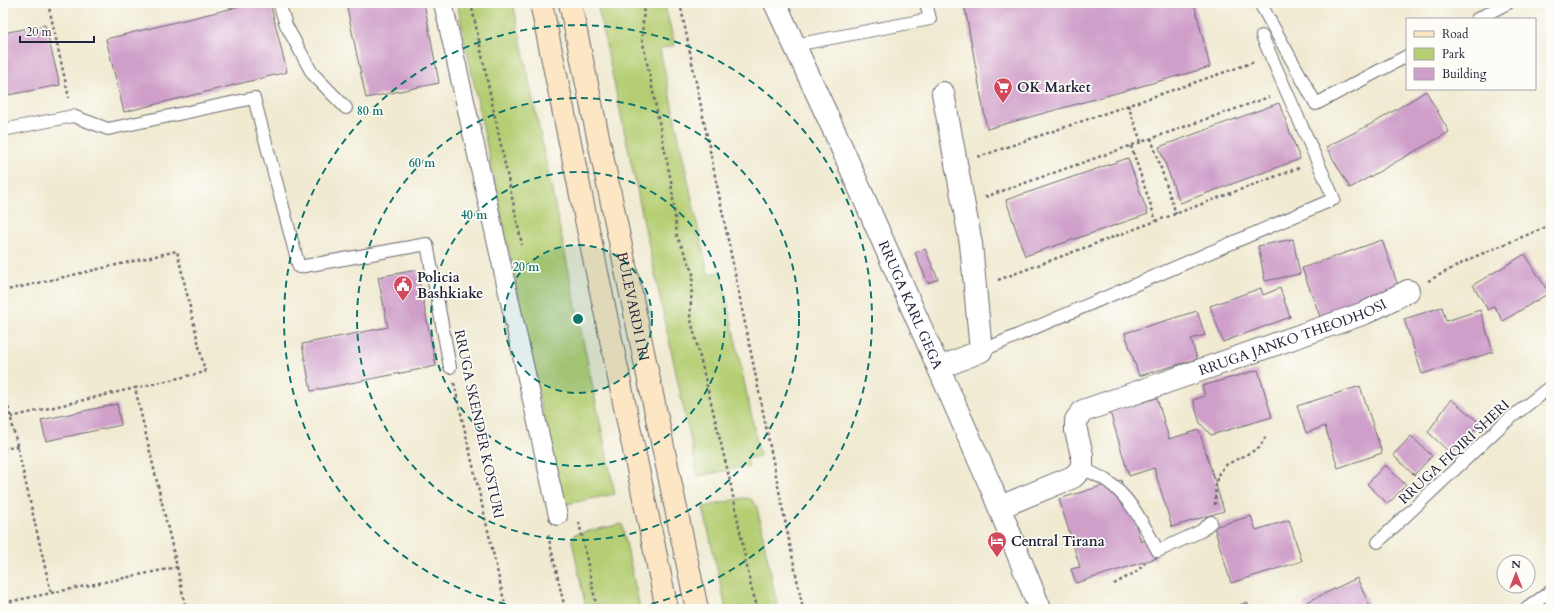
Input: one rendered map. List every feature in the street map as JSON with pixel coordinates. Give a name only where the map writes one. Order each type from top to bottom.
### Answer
[{"type":"main road","name":"BULEVARDI I RI","points":[[541,3],[667,609]]},
{"type":"main road","name":"BULEVARDI I RI","points":[[570,3],[697,609]]},
{"type":"street","points":[[442,3],[558,516]]},
{"type":"street","name":"RRUGA KARL GEGA","points":[[775,3],[795,44],[1000,507],[1040,609]]},
{"type":"street","points":[[939,368],[981,351],[971,244],[942,93]]},
{"type":"street","name":"RRUGA JANKO THEODHOSI","points":[[1082,468],[1082,455],[1076,431],[1076,420],[1083,411],[1365,313],[1408,291]]},
{"type":"street","points":[[1000,507],[1073,477],[1082,468]]},
{"type":"lane","points":[[279,3],[286,25],[312,73],[346,108]]},
{"type":"lane","points":[[795,44],[930,19],[926,3]]},
{"type":"lane","points":[[1260,3],[1316,104],[1406,57]]},
{"type":"lane","points":[[1479,18],[1508,3]]},
{"type":"lane","points":[[981,351],[1334,198],[1262,36]]},
{"type":"lane","name":"RRUGA SKENDER KOSTURI","points":[[73,116],[108,129],[254,98],[299,267],[427,244],[450,367]]},
{"type":"lane","points":[[3,130],[73,116]]},
{"type":"lane","name":"RRUGA FIQIRI SHERI","points":[[1378,542],[1503,424],[1551,386]]},
{"type":"lane","points":[[1082,468],[1107,481],[1131,504],[1139,515],[1158,552],[1201,531],[1211,522]]},
{"type":"lane","points":[[1526,609],[1551,591]]},
{"type":"path","points":[[48,3],[73,116]]},
{"type":"path","points":[[644,3],[642,38],[671,181],[677,236],[693,272],[690,316],[730,481],[751,587],[758,609]]},
{"type":"path","points":[[680,3],[804,609]]},
{"type":"path","points":[[956,164],[1271,56]]},
{"type":"path","points":[[964,205],[1287,91]]},
{"type":"path","points":[[1128,105],[1141,142]]},
{"type":"path","points":[[1151,138],[1176,214]]},
{"type":"path","points":[[1131,145],[1156,221]]},
{"type":"path","points":[[975,288],[1318,161]]},
{"type":"path","points":[[1408,291],[1474,257],[1551,225]]},
{"type":"path","points":[[3,291],[176,251],[205,372],[11,417]]},
{"type":"path","name":"RRUGA SKENDER KOSTURI","points":[[450,367],[506,609]]},
{"type":"path","points":[[3,384],[51,593]]},
{"type":"path","points":[[135,388],[186,609]]},
{"type":"path","points":[[1211,522],[1215,507],[1216,483],[1219,473],[1226,465],[1259,448],[1266,436]]},
{"type":"path","points":[[3,449],[18,446]]},
{"type":"path","points":[[558,516],[545,522],[565,609]]},
{"type":"path","points":[[581,533],[597,609]]},
{"type":"path","points":[[1114,584],[1136,572],[1158,552]]},
{"type":"path","points":[[3,603],[176,567]]},
{"type":"green space","points":[[457,3],[513,3],[615,494],[562,505]]},
{"type":"green space","points":[[597,3],[664,3],[675,45],[660,49],[708,274],[721,272],[760,456],[747,459],[749,466],[698,476]]},
{"type":"green space","points":[[743,498],[751,499],[757,507],[778,609],[726,609],[703,507]]},
{"type":"green space","points":[[622,524],[640,609],[586,609],[572,540],[575,534]]},
{"type":"building","points":[[254,3],[270,3],[287,72],[124,112],[106,39]]},
{"type":"building","points":[[346,3],[424,3],[439,83],[366,98]]},
{"type":"building","points":[[964,3],[1194,3],[1210,67],[987,129]]},
{"type":"building","points":[[45,25],[60,85],[3,96],[3,33]]},
{"type":"building","points":[[1426,91],[1449,132],[1350,188],[1326,147],[1379,120]]},
{"type":"building","points":[[1279,103],[1300,159],[1180,203],[1159,147]]},
{"type":"building","points":[[1128,158],[1148,214],[1025,256],[1006,200]]},
{"type":"building","points":[[1293,239],[1300,274],[1265,281],[1258,246]]},
{"type":"building","points":[[1382,240],[1401,294],[1322,322],[1302,268]]},
{"type":"building","points":[[925,249],[938,279],[928,283],[915,253]]},
{"type":"building","points":[[1525,254],[1549,293],[1503,321],[1494,306],[1488,310],[1473,285]]},
{"type":"building","points":[[417,270],[436,366],[311,391],[302,344],[388,327],[378,277]]},
{"type":"building","points":[[1261,288],[1263,295],[1280,288],[1290,317],[1223,342],[1210,306]]},
{"type":"building","points":[[1442,307],[1446,321],[1480,310],[1493,352],[1422,374],[1404,319]]},
{"type":"building","points":[[1197,311],[1205,335],[1191,339],[1197,359],[1139,376],[1125,333]]},
{"type":"building","points":[[1258,370],[1272,417],[1211,435],[1200,423],[1193,400],[1205,396],[1202,386]]},
{"type":"building","points":[[1360,386],[1382,453],[1338,468],[1325,426],[1306,433],[1297,406]]},
{"type":"building","points":[[1157,398],[1169,439],[1199,430],[1224,511],[1172,527],[1154,468],[1129,476],[1110,412]]},
{"type":"building","points":[[1451,399],[1481,424],[1449,452],[1428,432]]},
{"type":"building","points":[[117,404],[121,425],[46,441],[41,420]]},
{"type":"building","points":[[1411,436],[1432,456],[1414,475],[1393,455]]},
{"type":"building","points":[[1385,465],[1406,485],[1388,504],[1367,484]]},
{"type":"building","points":[[1121,480],[1141,542],[1151,538],[1157,558],[1076,583],[1071,569],[1080,567],[1059,499]]},
{"type":"building","points":[[1251,516],[1256,530],[1289,520],[1302,561],[1231,583],[1214,527]]},
{"type":"building","points":[[1357,578],[1371,609],[1305,609],[1303,604]]},
{"type":"building","points":[[1247,602],[1250,609],[1231,609]]},
{"type":"place","name":"OK Market","points":[[1003,104]]},
{"type":"place","name":"Policia Bashkiake","points":[[403,302]]},
{"type":"place","name":"Central Tirana","points":[[997,558]]}]
